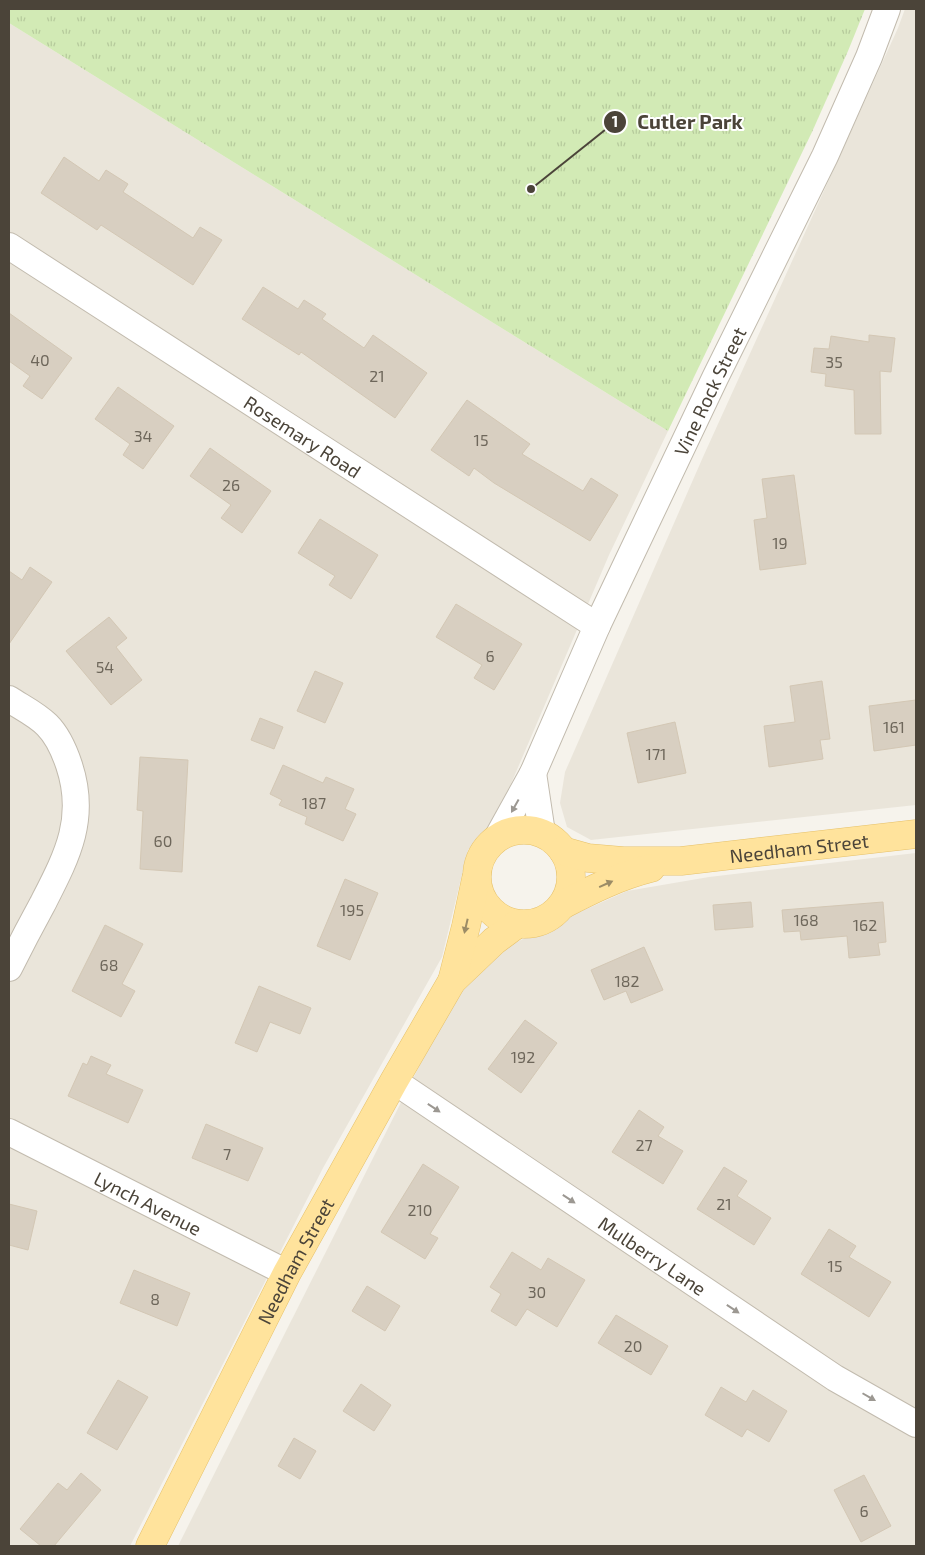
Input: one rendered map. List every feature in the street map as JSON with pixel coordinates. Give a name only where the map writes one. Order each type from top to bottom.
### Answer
[{"type":"main road","points":[[527,830],[542,833],[554,840],[563,851],[569,864],[571,878],[568,892],[562,905],[542,921],[530,924],[517,924],[504,921],[493,914],[484,904],[478,892],[476,878],[478,863],[486,849],[497,838],[511,832],[527,830]]},
{"type":"main road","name":"Needham Street","points":[[563,851],[588,858],[623,861],[681,861],[916,834]]},
{"type":"main road","name":"Needham Street","points":[[562,905],[628,874],[681,861]]},
{"type":"main road","name":"Needham Street","points":[[150,1546],[287,1273],[452,981],[476,878]]},
{"type":"main road","name":"Needham Street","points":[[452,981],[494,942],[517,924]]},
{"type":"street","name":"Vine Rock Street","points":[[497,838],[532,773],[597,626],[710,387],[825,156],[888,9]]},
{"type":"street","name":"Rosemary Road","points":[[9,246],[597,626]]},
{"type":"street","points":[[9,699],[34,715],[59,740],[72,774],[76,815],[74,834],[67,854],[9,968]]},
{"type":"street","points":[[532,773],[542,833]]},
{"type":"street","name":"Mulberry Lane","points":[[394,1081],[835,1378],[916,1424]]},
{"type":"street","name":"Lynch Avenue","points":[[9,1132],[287,1273]]},
{"type":"shaded area","points":[[905,9],[916,9],[916,805],[591,840],[567,827],[560,803],[565,772],[703,457]]},
{"type":"shaded area","points":[[9,23],[668,431],[609,555],[498,814],[468,850],[442,957],[323,1168],[130,1546],[9,1546]]},
{"type":"shaded area","points":[[916,853],[916,1546],[178,1546],[459,987],[494,954],[544,928],[627,891],[709,877]]},
{"type":"green space","points":[[9,9],[865,9],[812,132],[668,431],[9,23]]},
{"type":"building","points":[[64,157],[99,181],[106,170],[128,184],[123,192],[193,238],[200,227],[222,240],[193,285],[101,225],[97,230],[41,193]]},
{"type":"building","points":[[263,287],[298,309],[304,300],[326,314],[322,319],[364,348],[373,335],[427,373],[395,418],[301,352],[299,355],[242,319]]},
{"type":"building","points":[[9,313],[72,358],[42,399],[23,386],[30,376],[9,361]]},
{"type":"building","points":[[869,335],[895,338],[891,372],[880,371],[881,434],[855,434],[854,390],[825,386],[826,374],[811,372],[814,348],[829,349],[831,336],[869,342]]},
{"type":"building","points":[[118,387],[174,426],[143,469],[123,455],[130,444],[95,419]]},
{"type":"building","points":[[467,400],[530,444],[522,454],[583,491],[591,478],[618,495],[590,541],[494,483],[474,468],[469,476],[431,450]]},
{"type":"building","points":[[210,448],[271,491],[242,533],[221,518],[231,505],[190,476]]},
{"type":"building","points":[[794,475],[806,564],[760,570],[754,520],[767,518],[762,479]]},
{"type":"building","points":[[320,519],[378,555],[351,599],[329,585],[335,576],[298,553]]},
{"type":"building","points":[[30,567],[52,582],[9,644],[9,571],[22,580]]},
{"type":"building","points":[[456,604],[522,644],[494,690],[474,678],[482,665],[436,637]]},
{"type":"building","points":[[109,617],[127,638],[116,647],[142,680],[111,705],[66,651]]},
{"type":"building","points":[[315,671],[343,683],[325,723],[297,711]]},
{"type":"building","points":[[822,681],[830,739],[820,740],[823,759],[769,767],[764,726],[795,722],[790,686]]},
{"type":"building","points":[[916,700],[916,745],[874,751],[869,706]]},
{"type":"building","points":[[260,718],[283,727],[274,749],[251,740]]},
{"type":"building","points":[[675,722],[686,773],[638,783],[627,733]]},
{"type":"building","points":[[140,757],[188,760],[182,872],[140,869],[143,811],[137,810]]},
{"type":"building","points":[[283,765],[323,783],[326,777],[354,789],[345,809],[356,814],[343,841],[305,824],[307,817],[279,805],[282,800],[270,794]]},
{"type":"building","points":[[345,879],[378,893],[350,960],[317,946]]},
{"type":"building","points":[[751,902],[753,927],[715,930],[713,905]]},
{"type":"building","points":[[883,902],[886,942],[878,943],[880,955],[849,958],[847,936],[801,940],[800,931],[784,932],[782,910]]},
{"type":"building","points":[[105,925],[143,944],[122,984],[135,991],[121,1017],[72,991]]},
{"type":"building","points":[[644,947],[663,990],[631,1003],[626,991],[604,1000],[591,970]]},
{"type":"building","points":[[259,986],[311,1008],[300,1034],[270,1022],[257,1052],[235,1043]]},
{"type":"building","points":[[525,1020],[557,1043],[521,1093],[488,1069]]},
{"type":"building","points":[[91,1056],[111,1065],[106,1074],[143,1090],[128,1123],[68,1096],[83,1063],[87,1065]]},
{"type":"building","points":[[639,1110],[664,1127],[658,1136],[683,1151],[663,1184],[612,1152]]},
{"type":"building","points":[[206,1124],[263,1148],[248,1181],[192,1158]]},
{"type":"building","points":[[423,1164],[459,1187],[430,1234],[438,1238],[425,1259],[381,1232]]},
{"type":"building","points":[[724,1167],[747,1181],[737,1196],[771,1218],[754,1245],[697,1209]]},
{"type":"building","points":[[9,1204],[37,1211],[28,1250],[9,1245]]},
{"type":"building","points":[[829,1229],[856,1246],[849,1257],[891,1282],[869,1317],[801,1274]]},
{"type":"building","points":[[512,1252],[541,1270],[548,1258],[585,1280],[557,1327],[527,1309],[516,1326],[491,1311],[501,1294],[490,1287]]},
{"type":"building","points":[[134,1270],[190,1293],[177,1326],[120,1303]]},
{"type":"building","points":[[367,1286],[400,1306],[385,1331],[352,1311]]},
{"type":"building","points":[[616,1315],[668,1346],[651,1375],[598,1343]]},
{"type":"building","points":[[118,1380],[148,1397],[117,1450],[87,1433]]},
{"type":"building","points":[[361,1384],[391,1405],[374,1431],[343,1411]]},
{"type":"building","points":[[721,1387],[746,1402],[753,1390],[787,1411],[769,1442],[747,1429],[742,1437],[705,1415]]},
{"type":"building","points":[[294,1438],[316,1451],[300,1479],[278,1466]]},
{"type":"building","points":[[81,1473],[101,1490],[54,1546],[41,1546],[20,1529],[58,1483],[67,1490]]},
{"type":"building","points":[[864,1475],[891,1526],[861,1542],[834,1490]]},
{"type":"place","name":"Cutler Park","points":[[531,189]]}]
